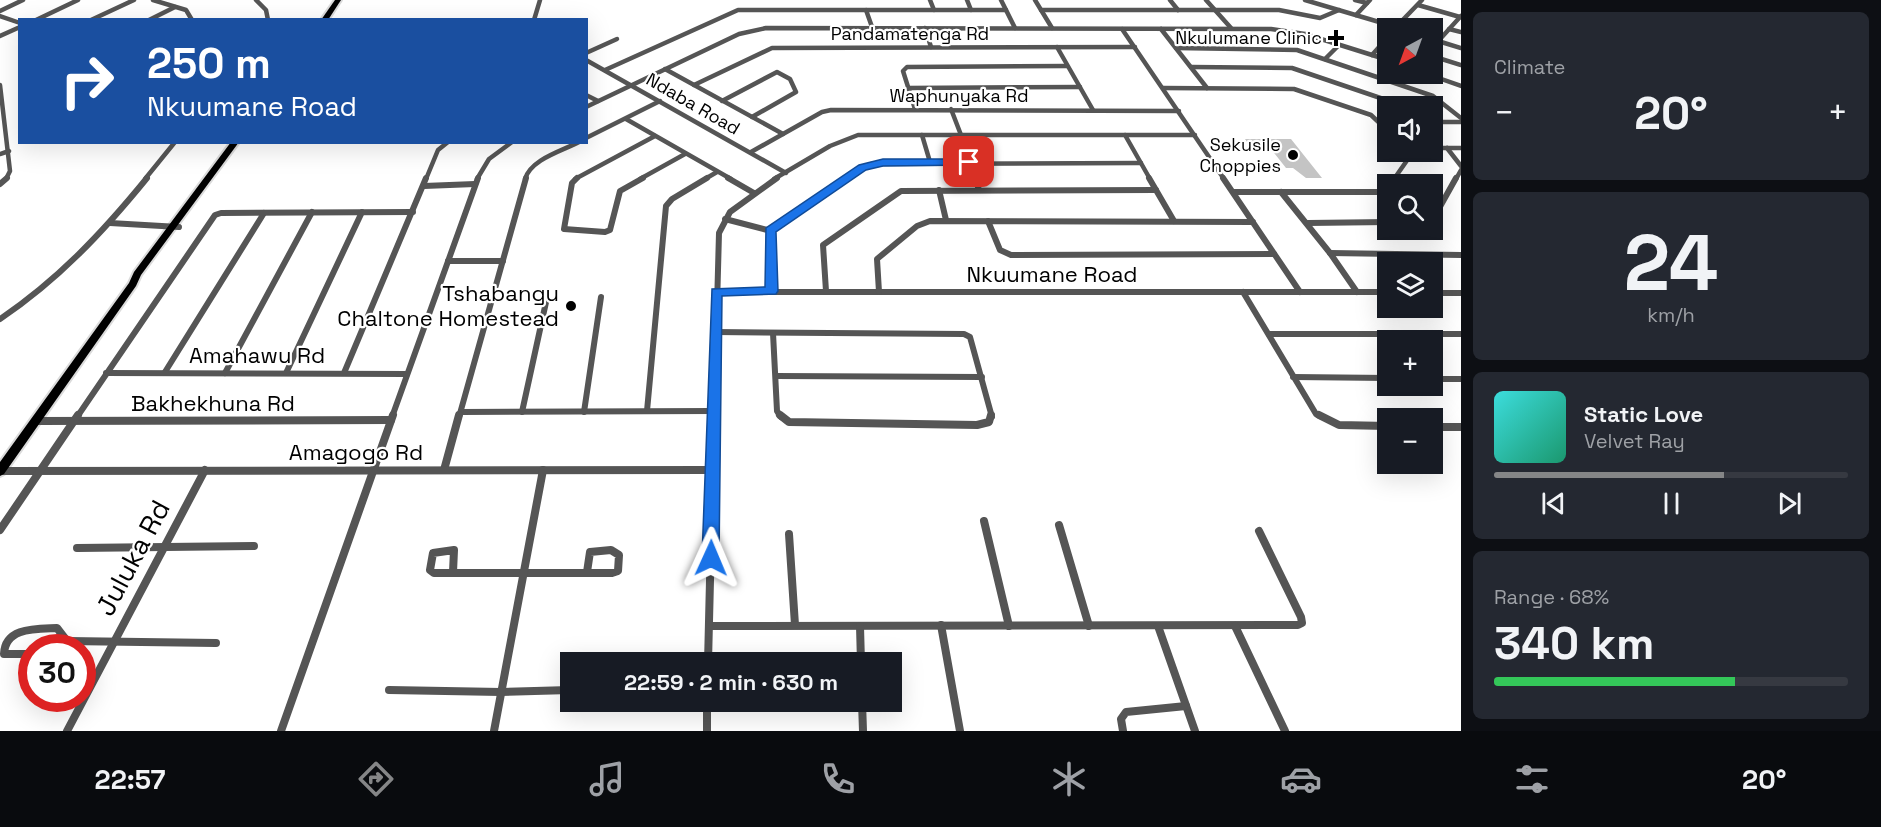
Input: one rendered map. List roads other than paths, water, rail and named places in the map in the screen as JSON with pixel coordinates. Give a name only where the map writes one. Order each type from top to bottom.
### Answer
[{"type":"main road","points":[[325,18],[338,0]]},
{"type":"main road","points":[[0,471],[133,284],[145,274],[175,227],[213,178],[234,144]]},
{"type":"street","points":[[0,10],[23,0]]},
{"type":"street","points":[[40,18],[78,0]]},
{"type":"street","points":[[95,18],[134,0]]},
{"type":"street","points":[[153,0],[189,11],[191,18]]},
{"type":"street","points":[[256,0],[266,10],[268,18]]},
{"type":"street","points":[[535,18],[540,0]]},
{"type":"street","points":[[930,0],[934,10]]},
{"type":"street","points":[[967,0],[971,10]]},
{"type":"street","points":[[1001,0],[1015,28]]},
{"type":"street","points":[[1035,0],[1052,28]]},
{"type":"street","points":[[1170,0],[1178,10]]},
{"type":"street","points":[[1206,0],[1231,28]]},
{"type":"street","points":[[1305,0],[1377,22]]},
{"type":"street","points":[[1355,0],[1368,2]]},
{"type":"street","points":[[1406,18],[1422,0]]},
{"type":"street","points":[[1356,15],[1368,2]]},
{"type":"street","points":[[1418,5],[1461,16],[1443,36]]},
{"type":"street","points":[[153,18],[175,7]]},
{"type":"street","points":[[605,70],[735,10],[1006,10]]},
{"type":"street","points":[[866,10],[872,27]]},
{"type":"street","points":[[1041,10],[1283,11],[1320,18],[1339,10]]},
{"type":"street","points":[[0,16],[18,24]]},
{"type":"street","points":[[0,36],[18,26]]},
{"type":"street","points":[[588,106],[752,30],[872,27],[1231,28],[1289,31],[1377,57]]},
{"type":"street","points":[[925,28],[932,46]]},
{"type":"street","points":[[1122,29],[1300,292]]},
{"type":"street","points":[[1161,29],[1207,88]]},
{"type":"street","points":[[1449,29],[1461,32]]},
{"type":"street","points":[[588,52],[617,39]]},
{"type":"street","points":[[1443,43],[1461,48]]},
{"type":"street","points":[[1325,59],[1339,45]]},
{"type":"street","points":[[1057,47],[1092,110]]},
{"type":"street","name":"Pandamatenga Rd","points":[[694,85],[772,48],[1135,47]]},
{"type":"street","points":[[1176,48],[1286,48],[1433,96],[1461,118]]},
{"type":"street","points":[[1371,55],[1377,49]]},
{"type":"street","points":[[1443,59],[1461,65]]},
{"type":"street","name":"Ndaba Road","points":[[588,61],[786,172]]},
{"type":"street","points":[[915,109],[903,71],[910,67],[1067,66]]},
{"type":"street","points":[[1191,67],[1292,68],[1377,97]]},
{"type":"street","points":[[664,69],[783,134]]},
{"type":"street","points":[[722,101],[777,72],[783,73],[792,82],[796,92],[752,117]]},
{"type":"street","points":[[1443,80],[1461,86]]},
{"type":"street","points":[[0,85],[9,151],[9,171],[1,183]]},
{"type":"street","points":[[908,88],[1080,87]]},
{"type":"street","points":[[1163,88],[1294,89],[1377,119]]},
{"type":"street","points":[[588,95],[598,101]]},
{"type":"street","points":[[588,137],[660,101]]},
{"type":"street","name":"Waphunyaka Rd","points":[[751,152],[827,110],[1179,111]]},
{"type":"street","points":[[951,110],[962,135]]},
{"type":"street","points":[[626,118],[754,193]]},
{"type":"street","points":[[1443,122],[1461,122]]},
{"type":"street","points":[[922,135],[930,162]]},
{"type":"street","points":[[1125,135],[1174,221]]},
{"type":"street","points":[[708,652],[718,237],[725,219],[754,193],[786,172],[842,139],[852,136],[1195,135]]},
{"type":"street","points":[[655,136],[575,179],[572,183],[564,229],[610,230],[619,193],[686,154]]},
{"type":"street","points":[[0,319],[63,273],[110,224],[174,144]]},
{"type":"street","points":[[344,373],[438,150],[446,144]]},
{"type":"street","points":[[281,731],[474,184],[484,164],[509,144]]},
{"type":"street","points":[[444,470],[529,170],[575,144]]},
{"type":"street","points":[[1443,148],[1461,148]]},
{"type":"street","points":[[1443,201],[1461,168],[1447,148]]},
{"type":"street","points":[[0,154],[9,151]]},
{"type":"street","points":[[725,219],[771,231],[866,166],[883,162],[1141,163]]},
{"type":"street","points":[[969,162],[979,190]]},
{"type":"street","points":[[647,411],[666,206],[672,199],[717,172]]},
{"type":"street","points":[[424,186],[474,184]]},
{"type":"street","points":[[939,190],[946,220]]},
{"type":"street","points":[[826,291],[822,249],[825,243],[897,192],[1156,190]]},
{"type":"street","points":[[1234,192],[1377,192]]},
{"type":"street","points":[[1281,192],[1308,223],[1357,292]]},
{"type":"street","points":[[225,373],[312,212]]},
{"type":"street","points":[[286,373],[362,212]]},
{"type":"street","points":[[0,530],[214,215],[221,213],[413,212]]},
{"type":"street","points":[[165,372],[264,213]]},
{"type":"street","points":[[879,292],[876,261],[879,256],[924,223],[946,220],[1253,222]]},
{"type":"street","points":[[988,220],[1000,250],[1011,255],[1274,254]]},
{"type":"street","points":[[1308,223],[1377,222]]},
{"type":"street","points":[[110,224],[175,227]]},
{"type":"street","points":[[771,231],[771,291]]},
{"type":"street","points":[[1330,253],[1461,255]]},
{"type":"street","points":[[448,261],[503,261]]},
{"type":"street","points":[[522,412],[548,292]]},
{"type":"street","name":"Nkuumane Road","points":[[716,292],[1377,292]]},
{"type":"street","points":[[1243,292],[1316,414],[1339,425],[1377,426]]},
{"type":"street","points":[[1457,293],[1461,301]]},
{"type":"street","points":[[584,412],[601,297]]},
{"type":"street","points":[[715,332],[964,334],[970,338],[992,418],[984,425],[789,422],[784,420],[777,411],[773,333]]},
{"type":"street","points":[[1269,334],[1461,334]]},
{"type":"street","name":"Amahawu Rd","points":[[106,373],[407,374]]},
{"type":"street","points":[[776,376],[982,377]]},
{"type":"street","points":[[1293,377],[1377,378]]},
{"type":"street","points":[[1443,379],[1461,379]]},
{"type":"street","points":[[461,412],[713,411]]},
{"type":"street","name":"Bakhekhuna Rd","points":[[36,421],[391,420]]},
{"type":"street","points":[[1443,427],[1461,427]]},
{"type":"street","name":"Juluka Rd","points":[[67,731],[205,470]]},
{"type":"street","points":[[494,731],[543,470]]},
{"type":"street","name":"Amagogo Rd","points":[[0,471],[712,470]]},
{"type":"street","points":[[984,521],[1009,626]]},
{"type":"street","points":[[1059,525],[1089,626]]},
{"type":"street","points":[[709,626],[1298,626],[1302,623],[1301,617],[1259,531]]},
{"type":"street","points":[[789,534],[795,625]]},
{"type":"street","points":[[77,548],[255,546]]},
{"type":"street","points":[[453,572],[586,572]]},
{"type":"street","points":[[940,625],[960,731]]},
{"type":"street","points":[[860,626],[861,652]]},
{"type":"street","points":[[1158,626],[1195,731]]},
{"type":"street","points":[[1235,626],[1285,731]]},
{"type":"street","points":[[18,654],[4,654],[2,646],[10,633],[57,628],[62,634]]},
{"type":"street","points":[[96,641],[216,643]]},
{"type":"street","points":[[389,690],[501,692],[560,690]]},
{"type":"street","points":[[1123,731],[1121,718],[1126,712],[1186,706]]},
{"type":"street","points":[[707,712],[707,731]]},
{"type":"street","points":[[862,712],[863,731]]},
{"type":"place","name":"Nkulumane Clinic","points":[[1336,38]]},
{"type":"place","name":"Sekusile Choppies","points":[[1293,155]]},
{"type":"place","name":"Tshabangu Chaltone Homestead","points":[[571,306]]}]
